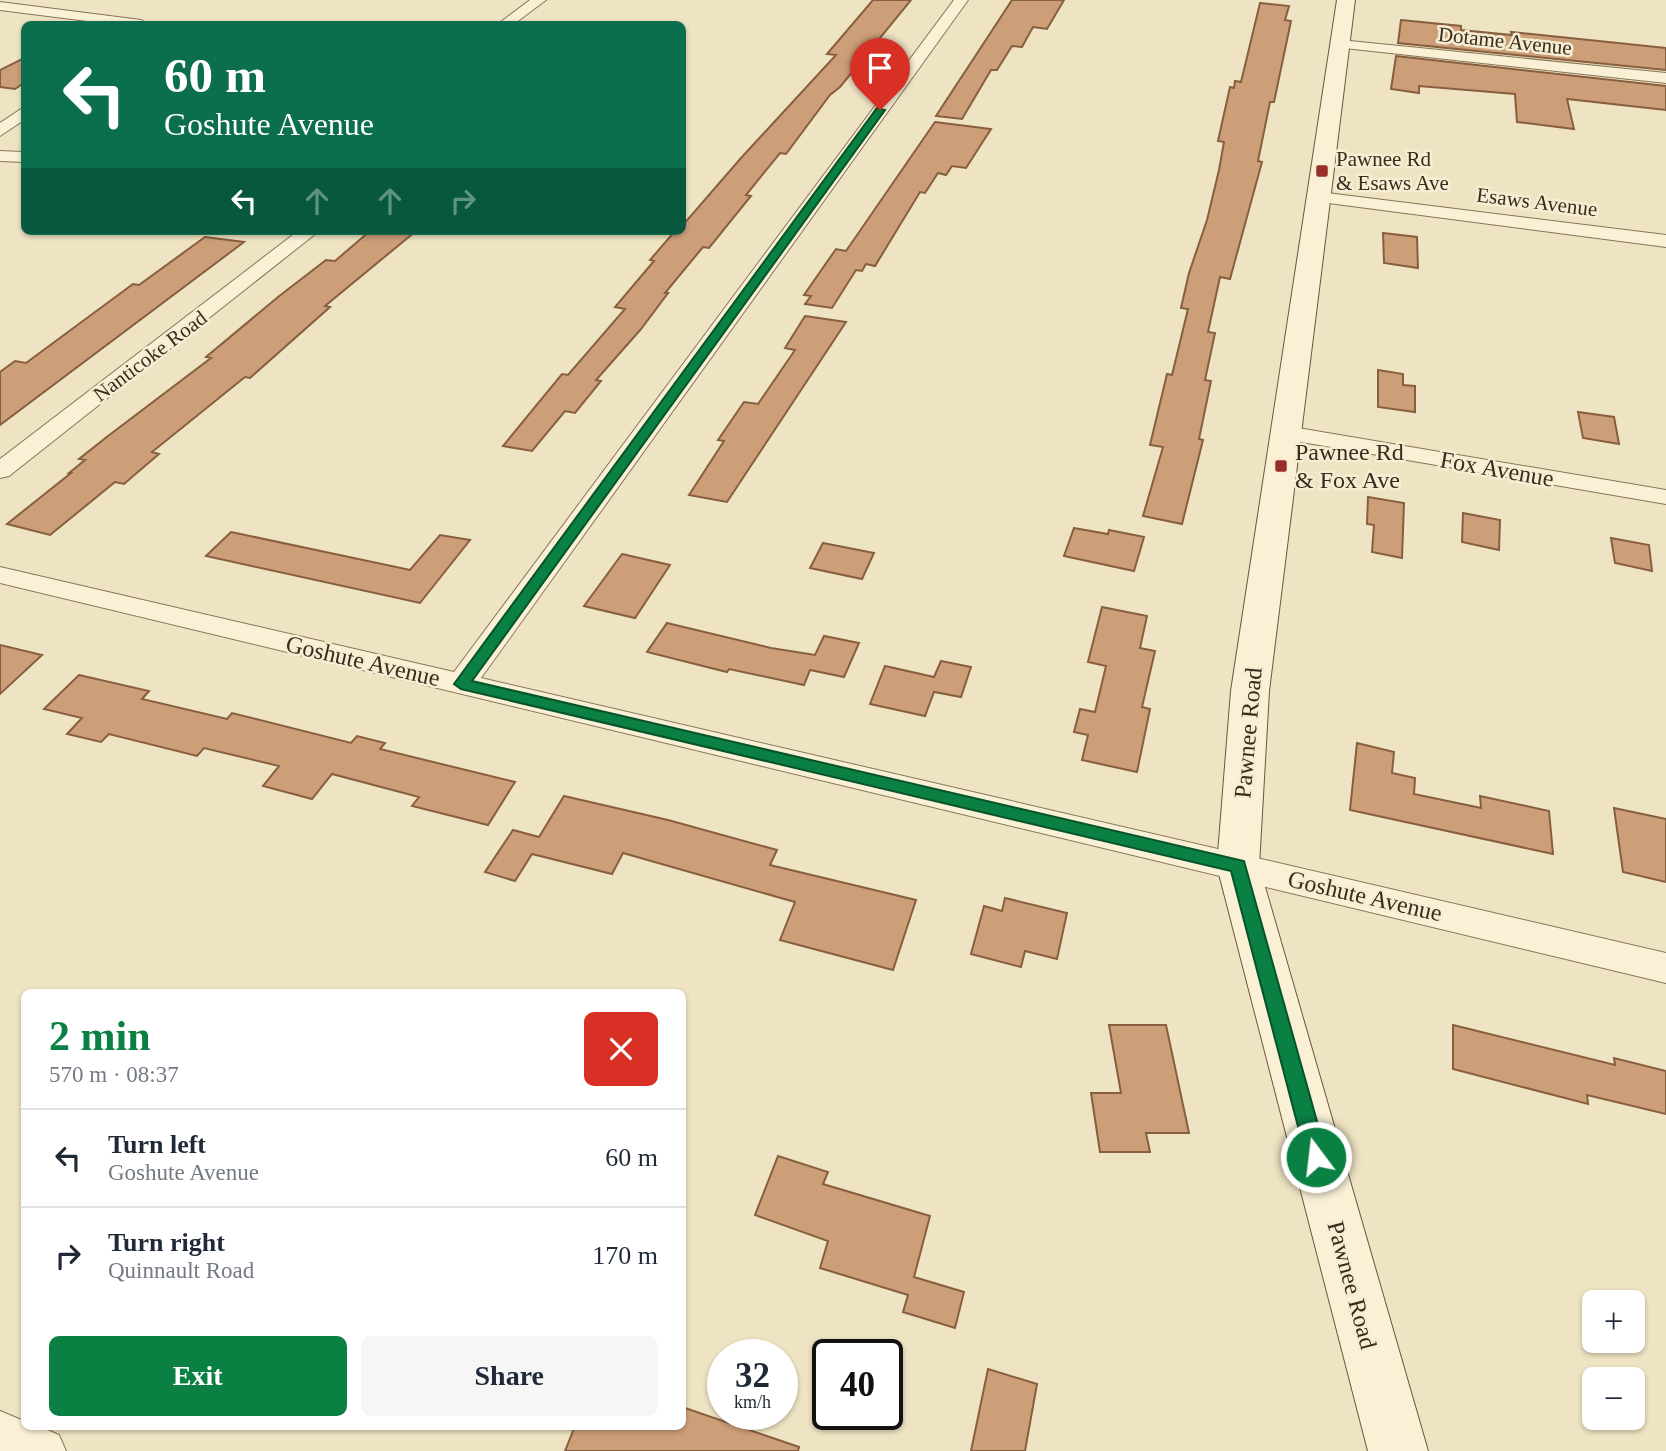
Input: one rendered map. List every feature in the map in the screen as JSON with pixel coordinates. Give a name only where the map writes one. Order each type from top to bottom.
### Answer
[{"type":"street","points":[[56,13],[84,0]]},
{"type":"street","points":[[509,21],[539,0]]},
{"type":"street","points":[[461,684],[961,0]]},
{"type":"street","name":"Pawnee Road","points":[[1346,0],[1250,691],[1238,866],[1398,1451]]},
{"type":"street","points":[[0,6],[118,21]]},
{"type":"street","name":"Dotame Avenue","points":[[1339,44],[1666,78]]},
{"type":"street","points":[[0,131],[21,114]]},
{"type":"street","points":[[0,156],[21,157]]},
{"type":"street","name":"Esaws Avenue","points":[[1319,197],[1666,241]]},
{"type":"street","name":"Nanticoke Road","points":[[0,471],[305,236]]},
{"type":"street","name":"Fox Avenue","points":[[1286,433],[1666,497]]},
{"type":"street","name":"Goshute Avenue","points":[[0,575],[1666,968]]},
{"type":"street","points":[[0,1434],[43,1451]]},
{"type":"building","points":[[873,0],[911,0],[840,87],[830,95],[786,154],[780,153],[746,195],[751,196],[709,248],[703,247],[665,293],[668,293],[641,329],[596,380],[601,381],[575,413],[565,411],[532,451],[503,446],[562,374],[568,375],[625,309],[615,307],[654,261],[650,260],[672,235],[686,235],[686,221],[836,55],[827,54]]},
{"type":"building","points":[[1012,0],[1064,0],[1047,29],[1033,27],[1022,47],[1012,46],[997,70],[991,70],[962,119],[936,116]]},
{"type":"building","points":[[1260,3],[1289,6],[1285,20],[1291,21],[1274,102],[1270,102],[1258,161],[1262,162],[1230,279],[1220,277],[1208,332],[1215,333],[1205,380],[1211,381],[1199,439],[1203,440],[1182,524],[1143,516],[1163,447],[1150,445],[1167,374],[1172,375],[1188,309],[1181,308],[1219,170],[1224,142],[1218,141],[1230,87],[1234,88],[1235,81],[1241,82]]},
{"type":"building","points":[[1401,20],[1461,26],[1461,30],[1512,35],[1511,32],[1666,48],[1666,70],[1398,43]]},
{"type":"building","points":[[1396,56],[1666,86],[1666,110],[1567,99],[1574,129],[1517,122],[1515,94],[1419,86],[1419,93],[1391,89]]},
{"type":"building","points":[[21,60],[21,85],[15,89],[0,87],[0,70]]},
{"type":"building","points":[[935,122],[991,129],[966,168],[952,166],[946,175],[938,173],[925,193],[920,192],[875,266],[866,264],[862,271],[856,270],[832,308],[805,304],[811,296],[804,295],[836,249],[846,251]]},
{"type":"building","points":[[1383,233],[1417,237],[1418,268],[1384,263]]},
{"type":"building","points":[[365,235],[411,235],[325,306],[330,307],[250,378],[245,377],[152,452],[159,454],[124,484],[115,482],[50,535],[7,524],[85,460],[79,459],[211,358],[206,357],[278,297],[326,260],[335,261]]},
{"type":"building","points":[[205,237],[244,242],[0,425],[0,372],[15,361],[26,363],[133,284],[139,285]]},
{"type":"building","points":[[805,316],[846,322],[727,502],[689,495],[724,441],[718,440],[744,402],[758,404],[795,350],[785,348]]},
{"type":"building","points":[[1378,370],[1403,374],[1403,385],[1415,386],[1415,412],[1378,407]]},
{"type":"building","points":[[1578,412],[1614,417],[1619,444],[1583,438]]},
{"type":"building","points":[[1368,497],[1404,503],[1402,558],[1372,552],[1374,525],[1367,524]]},
{"type":"building","points":[[1463,513],[1500,520],[1499,550],[1462,542]]},
{"type":"building","points":[[1074,528],[1108,534],[1109,530],[1144,537],[1134,571],[1064,556]]},
{"type":"building","points":[[231,532],[410,570],[440,535],[470,540],[420,603],[206,556]]},
{"type":"building","points":[[1611,538],[1649,545],[1652,571],[1615,563]]},
{"type":"building","points":[[823,543],[874,553],[862,579],[810,568]]},
{"type":"building","points":[[622,554],[670,565],[635,618],[584,606]]},
{"type":"building","points":[[1102,607],[1147,616],[1140,648],[1155,651],[1142,707],[1150,709],[1137,772],[1082,760],[1088,735],[1074,732],[1080,709],[1095,712],[1106,666],[1088,662]]},
{"type":"building","points":[[667,623],[771,648],[815,655],[824,636],[859,643],[844,677],[810,670],[804,685],[729,669],[727,672],[647,652]]},
{"type":"building","points":[[0,645],[42,655],[0,694]]},
{"type":"building","points":[[941,661],[971,667],[961,697],[934,692],[925,716],[870,704],[885,666],[934,677]]},
{"type":"building","points":[[79,675],[149,691],[142,699],[227,719],[232,713],[351,743],[357,736],[385,743],[380,749],[515,782],[488,825],[412,806],[419,797],[332,774],[312,799],[263,786],[279,766],[204,748],[197,756],[109,734],[101,742],[67,734],[82,718],[44,709]]},
{"type":"building","points":[[1357,743],[1394,752],[1392,773],[1415,778],[1414,794],[1481,808],[1480,796],[1549,811],[1553,854],[1350,810]]},
{"type":"building","points":[[564,796],[668,820],[777,850],[770,865],[916,900],[893,970],[780,940],[795,902],[623,853],[612,874],[532,854],[515,881],[485,872],[513,830],[539,837]]},
{"type":"building","points":[[1614,808],[1666,819],[1666,882],[1623,872]]},
{"type":"building","points":[[1005,898],[1067,913],[1057,959],[1025,951],[1021,967],[971,954],[984,906],[1002,911]]},
{"type":"building","points":[[1109,1025],[1166,1025],[1189,1133],[1146,1133],[1150,1152],[1100,1152],[1091,1093],[1121,1093]]},
{"type":"building","points":[[1453,1025],[1615,1065],[1614,1058],[1666,1071],[1666,1114],[1587,1095],[1588,1104],[1453,1069]]},
{"type":"building","points":[[778,1156],[828,1172],[823,1184],[930,1216],[914,1277],[964,1292],[955,1328],[903,1312],[908,1295],[820,1268],[828,1241],[755,1215]]},
{"type":"building","points":[[988,1369],[1037,1384],[1025,1451],[971,1451]]},
{"type":"building","points":[[686,1408],[707,1416],[707,1430],[749,1430],[799,1447],[798,1451],[565,1451],[573,1430],[686,1430]]},
{"type":"place","name":"Pawnee Rd & Esaws Ave","points":[[1322,171]]},
{"type":"place","name":"Pawnee Rd & Fox Ave","points":[[1281,466]]},
{"type":"route","points":[[880,110],[461,684],[1238,866],[1316,1157]]}]
